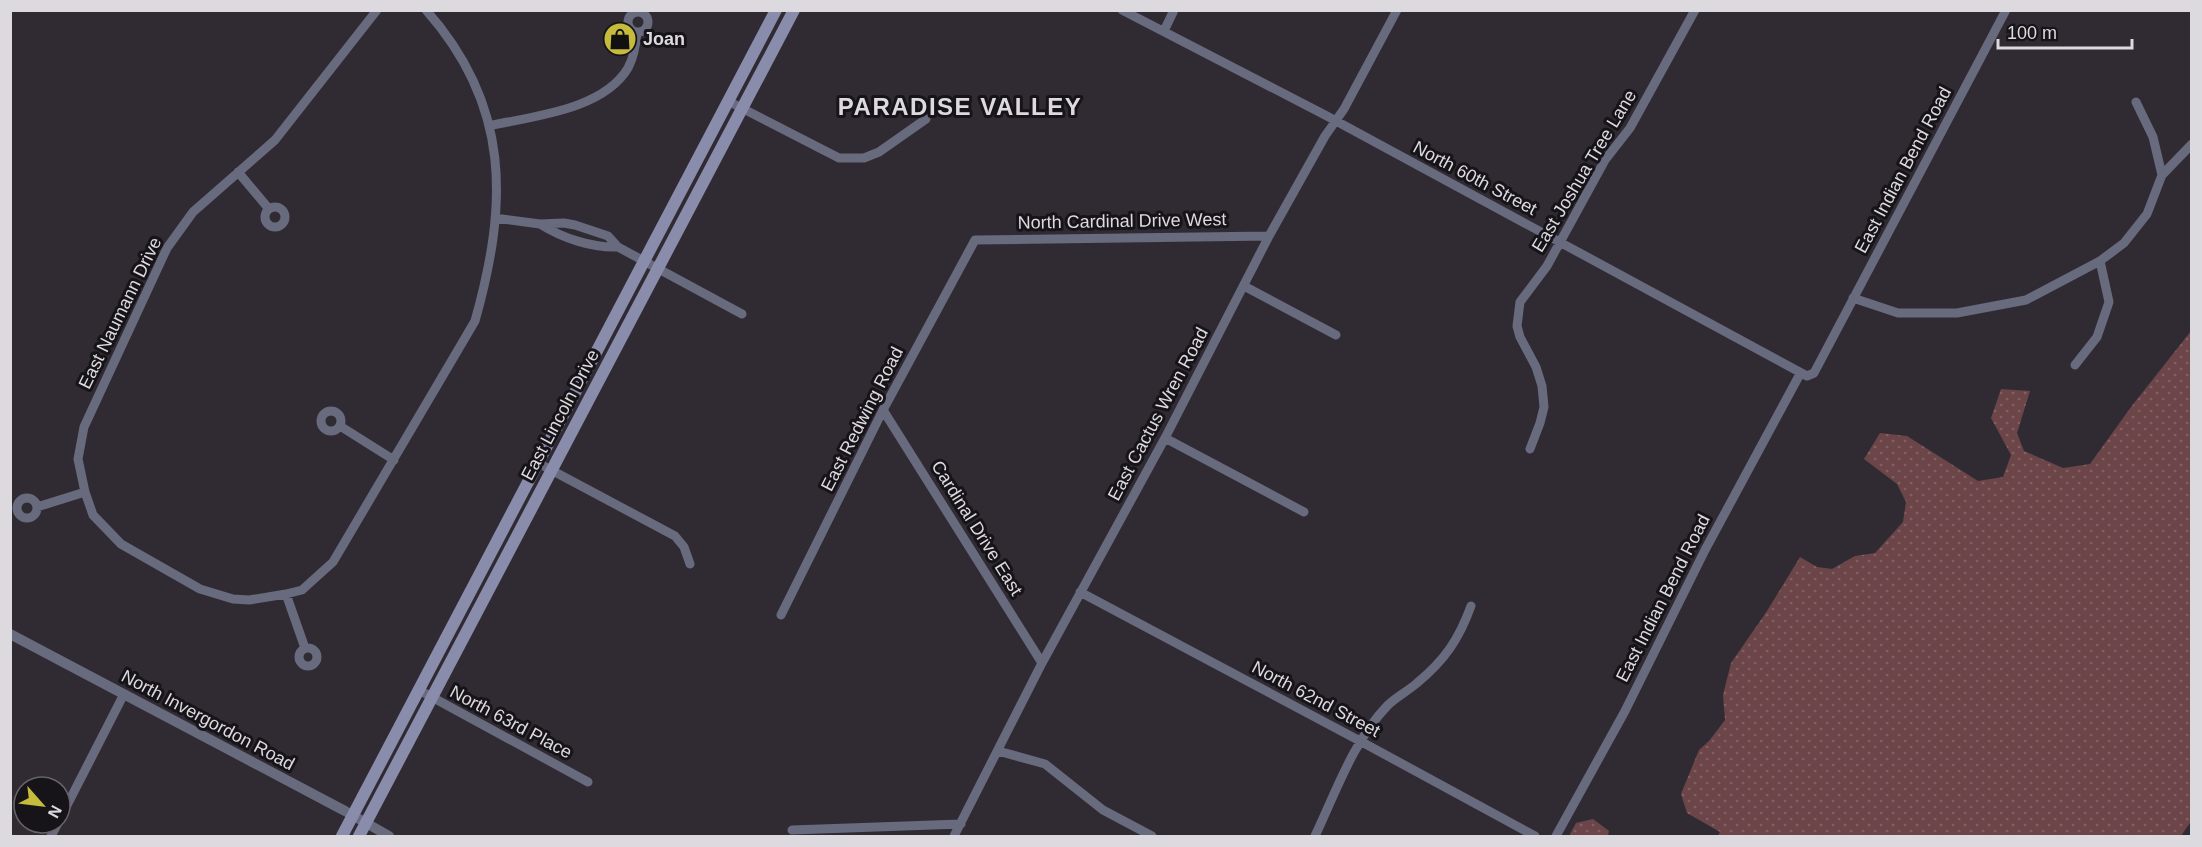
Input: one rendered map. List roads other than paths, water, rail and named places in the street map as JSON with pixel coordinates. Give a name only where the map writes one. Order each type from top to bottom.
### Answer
[{"type":"main road","name":"East Lincoln Drive","points":[[342,837],[776,10]]},
{"type":"main road","name":"East Lincoln Drive","points":[[359,837],[794,10]]},
{"type":"street","name":"East Naumann Drive","points":[[377,10],[275,140],[193,212],[167,248],[84,428],[78,459],[93,515],[121,544],[200,589],[233,599],[249,600],[302,590],[333,562],[475,321],[485,286],[495,218],[495,159],[489,126],[472,74],[443,30],[426,10]]},
{"type":"street","name":"North 60th Street","points":[[1122,10],[1336,121],[1795,368],[1800,374],[1810,375]]},
{"type":"street","points":[[1164,32],[1174,10]]},
{"type":"street","name":"East Cactus Wren Road","points":[[954,837],[1042,663],[1165,438],[1269,236],[1325,136],[1344,109],[1397,10]]},
{"type":"street","name":"East Joshua Tree Lane","points":[[1530,449],[1544,407],[1542,386],[1536,367],[1520,337],[1517,326],[1520,302],[1561,243],[1605,160],[1630,128],[1695,10]]},
{"type":"street","name":"East Indian Bend Road","points":[[1810,375],[1814,373],[2006,10]]},
{"type":"street","points":[[489,126],[586,102],[601,95],[611,88],[629,67],[636,47],[637,32]]},
{"type":"street","points":[[728,101],[839,158],[864,158],[879,152],[926,119]]},
{"type":"street","points":[[2136,102],[2154,136],[2162,175]]},
{"type":"street","points":[[1853,298],[1898,313],[1957,313],[2026,300],[2100,261],[2124,243],[2147,214],[2162,175],[2192,144]]},
{"type":"street","points":[[238,172],[269,209]]},
{"type":"street","points":[[495,218],[540,224],[564,223],[608,236],[618,247],[742,314]]},
{"type":"street","name":"North Cardinal Drive West","points":[[975,240],[1269,236]]},
{"type":"street","name":"East Redwing Road","points":[[781,615],[883,410],[975,240]]},
{"type":"street","points":[[2075,365],[2097,337],[2109,302],[2100,261]]},
{"type":"street","points":[[1244,286],[1336,335]]},
{"type":"street","name":"East Indian Bend Road","points":[[1556,837],[1625,711],[1705,550],[1800,374]]},
{"type":"street","name":"Cardinal Drive East","points":[[883,410],[1042,663]]},
{"type":"street","points":[[340,426],[394,460]]},
{"type":"street","points":[[1165,438],[1304,512]]},
{"type":"street","points":[[538,462],[675,536],[684,547],[690,564]]},
{"type":"street","points":[[37,507],[85,492]]},
{"type":"street","name":"North 62nd Street","points":[[1080,592],[1535,837]]},
{"type":"street","points":[[286,594],[305,648]]},
{"type":"street","points":[[1315,837],[1360,741],[1388,705],[1418,683],[1448,654],[1464,625],[1471,606]]},
{"type":"street","name":"North Invergordon Road","points":[[10,634],[389,837]]},
{"type":"street","name":"North 63rd Place","points":[[419,690],[588,782]]},
{"type":"street","points":[[72,796],[124,694]]},
{"type":"street","points":[[998,751],[1045,764],[1103,810],[1147,832],[1152,837]]},
{"type":"street","points":[[792,830],[961,824]]},
{"type":"place","name":"Joan","points":[[620,39]]},
{"type":"district","name":"PARADISE VALLEY","points":[[960,106]]}]
